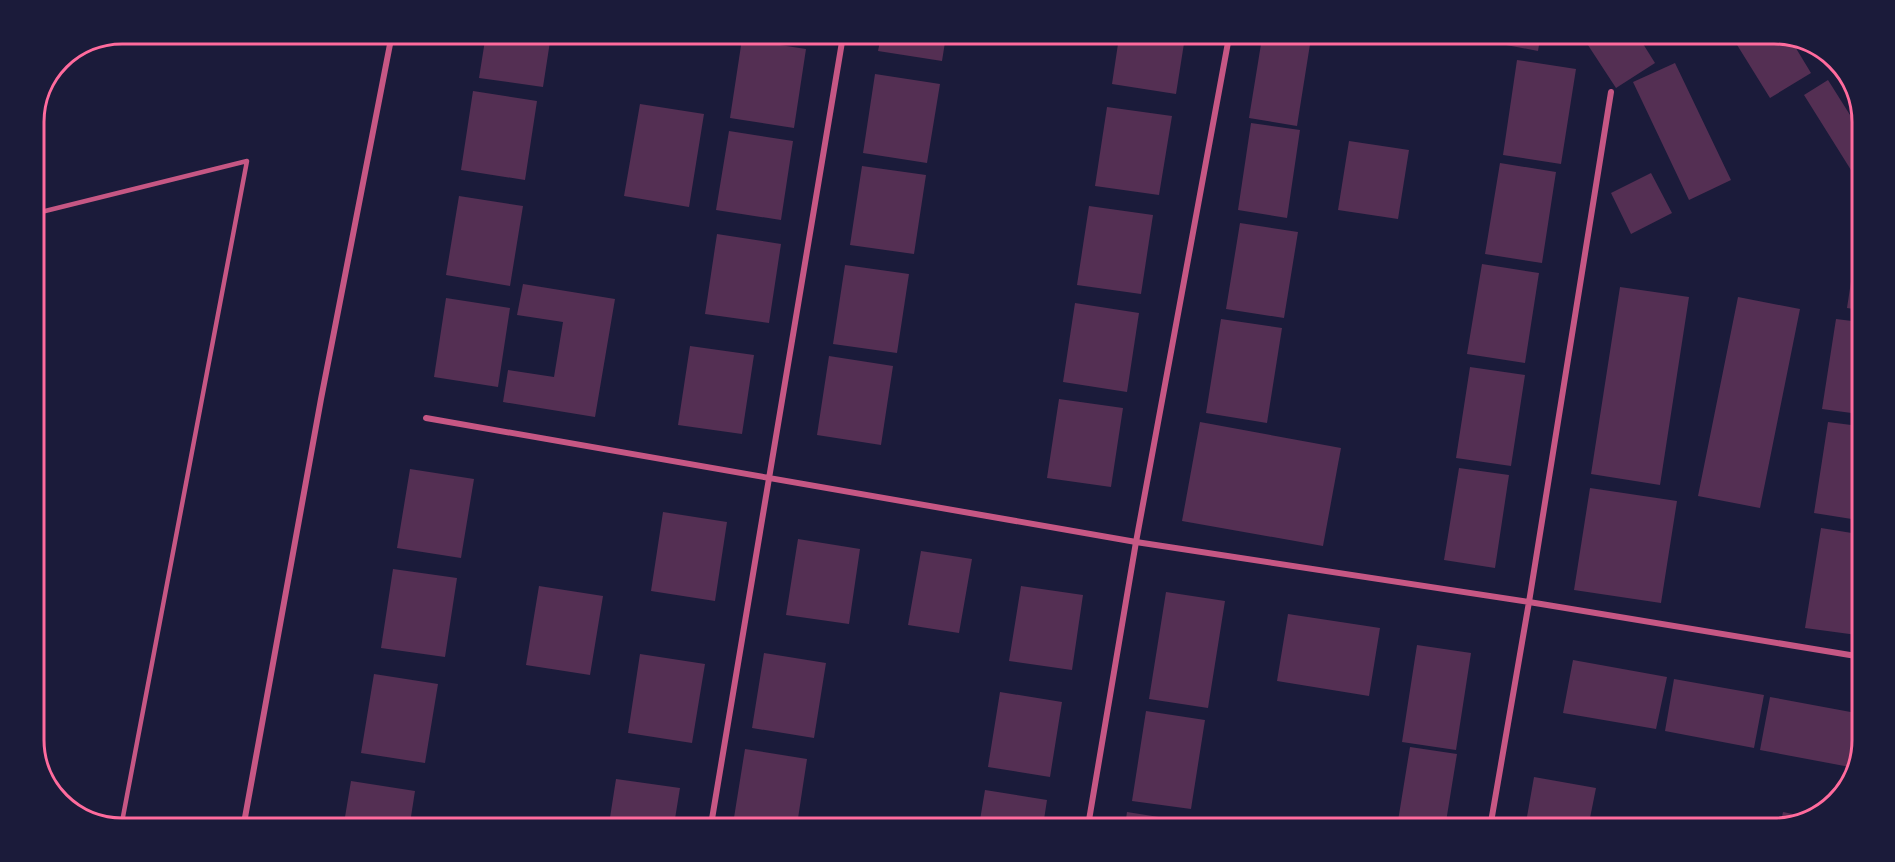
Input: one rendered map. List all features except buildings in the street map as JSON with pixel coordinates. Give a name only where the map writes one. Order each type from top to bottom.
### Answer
[{"type":"street","points":[[245,818],[321,399],[390,43]]},
{"type":"street","points":[[712,818],[842,43]]},
{"type":"street","points":[[1090,818],[1136,542],[1228,43]]},
{"type":"street","points":[[1492,818],[1611,92]]},
{"type":"street","points":[[426,418],[1136,542],[1529,602],[1852,655]]},
{"type":"lane","points":[[44,211],[247,161],[123,818]]}]
